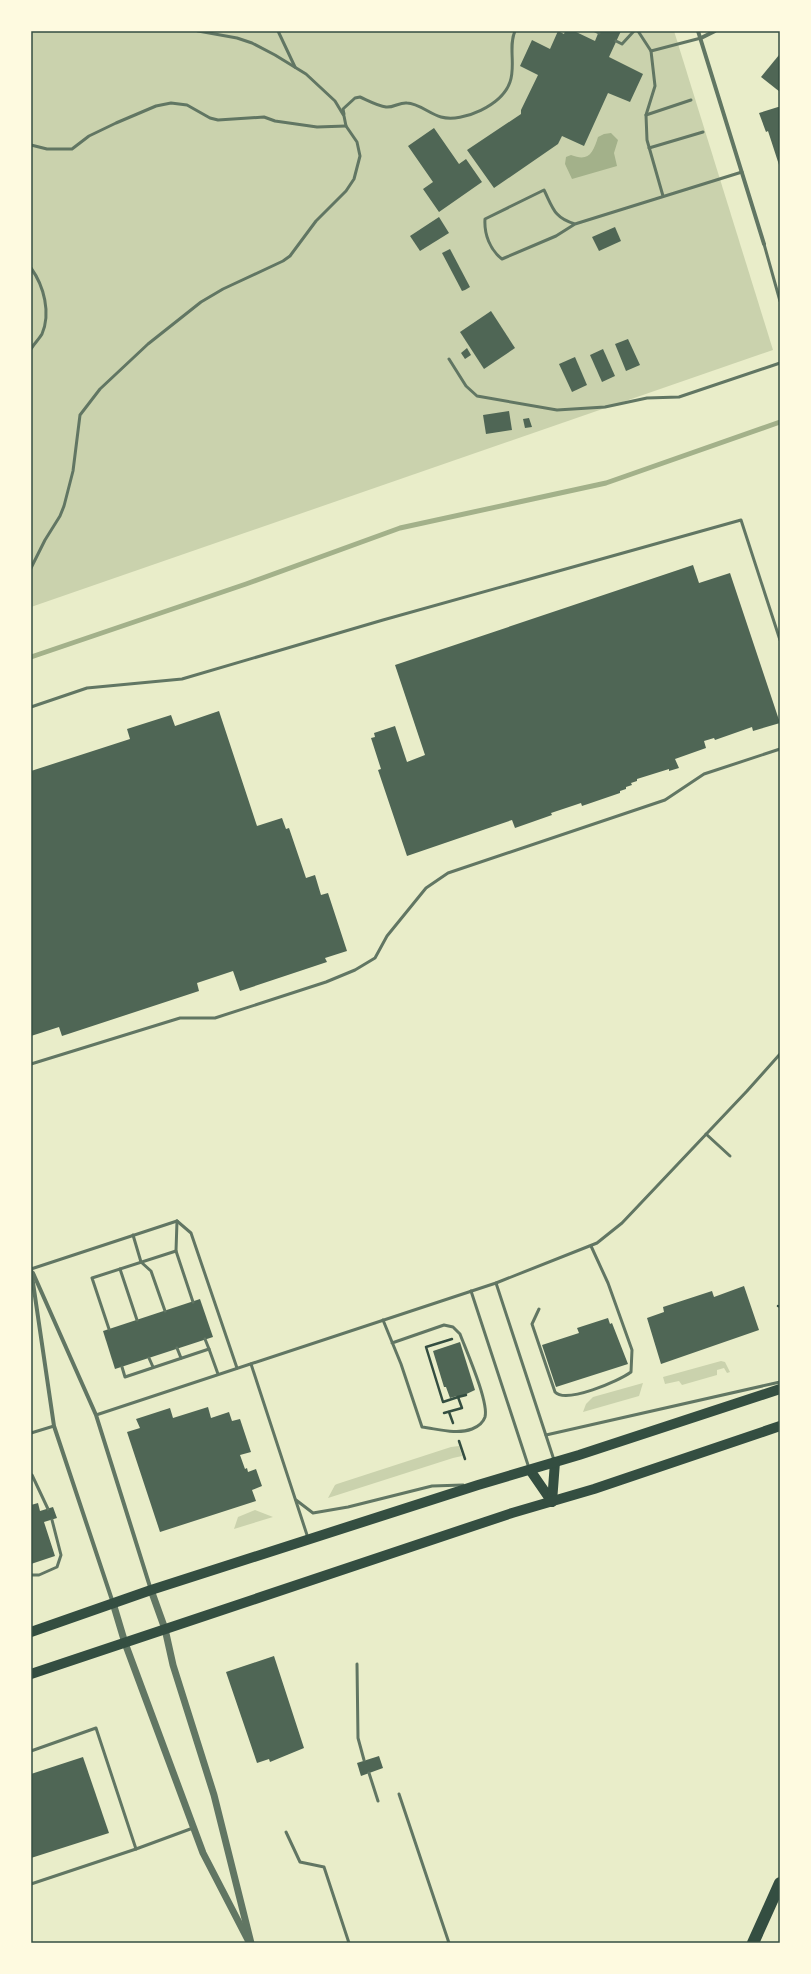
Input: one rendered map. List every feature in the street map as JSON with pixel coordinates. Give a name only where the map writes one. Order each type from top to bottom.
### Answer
[{"type":"highway","points":[[753,1943],[780,1883]]},
{"type":"main road","points":[[31,1632],[151,1590],[780,1389]]},
{"type":"main road","points":[[31,1674],[504,1516],[552,1502],[780,1426]]},
{"type":"main road","points":[[552,1502],[555,1462]]},
{"type":"main road","points":[[530,1470],[552,1502]]},
{"type":"street","points":[[698,31],[764,244]]},
{"type":"street","points":[[701,38],[715,31]]},
{"type":"street","points":[[31,1268],[96,1415],[151,1590],[165,1629],[173,1665],[214,1795],[250,1943]]},
{"type":"street","points":[[31,1268],[54,1426],[125,1643],[203,1853],[250,1943]]},
{"type":"lane","points":[[198,31],[237,38],[275,55],[306,74],[329,94],[344,116]]},
{"type":"lane","points":[[278,31],[296,68]]},
{"type":"lane","points":[[31,568],[44,540],[55,525],[64,506],[73,471],[82,411],[100,388],[148,344],[196,306],[223,289],[283,261],[290,256],[316,221],[346,191],[354,179],[359,166],[360,150],[353,134],[346,126],[343,109],[355,98],[360,97],[385,107],[407,103],[441,117],[450,119],[488,108],[498,100],[510,84],[514,67],[512,36],[515,31]]},
{"type":"lane","points":[[616,41],[622,44],[634,31]]},
{"type":"lane","points":[[638,31],[651,51],[655,86],[646,115],[647,140],[663,196]]},
{"type":"lane","points":[[651,51],[701,38]]},
{"type":"lane","points":[[646,115],[691,100]]},
{"type":"lane","points":[[31,145],[47,149],[72,149],[89,136],[116,123],[156,106],[171,103],[187,105],[210,118],[218,120],[264,117],[275,121],[317,127],[346,126]]},
{"type":"lane","points":[[649,148],[703,132]]},
{"type":"lane","points":[[575,224],[564,221],[554,213],[544,190],[485,219],[484,227],[494,253],[502,259],[556,236],[575,224],[742,172]]},
{"type":"lane","points":[[764,244],[780,302]]},
{"type":"lane","points":[[31,268],[41,288],[45,302],[46,318],[42,334],[31,349]]},
{"type":"lane","points":[[449,359],[466,386],[478,396],[557,410],[605,407],[647,398],[679,398],[780,363]]},
{"type":"lane","points":[[31,707],[86,688],[182,679],[383,620],[741,520],[780,640]]},
{"type":"lane","points":[[31,1064],[180,1018],[215,1018],[326,982],[355,970],[375,958],[387,936],[426,888],[448,873],[665,800],[704,774],[780,749]]},
{"type":"lane","points":[[96,1415],[496,1283],[591,1246],[622,1223],[780,1054]]},
{"type":"lane","points":[[706,1134],[730,1156]]},
{"type":"lane","points":[[31,1268],[177,1221]]},
{"type":"lane","points":[[177,1221],[176,1251],[193,1302]]},
{"type":"lane","points":[[177,1221],[191,1233],[237,1368]]},
{"type":"lane","points":[[133,1235],[141,1262],[151,1271],[165,1310]]},
{"type":"lane","points":[[539,1309],[532,1324],[554,1392],[557,1395],[568,1397],[621,1379],[631,1372],[632,1350],[608,1283],[591,1246]]},
{"type":"lane","points":[[109,1329],[92,1278],[176,1251]]},
{"type":"lane","points":[[120,1269],[137,1320]]},
{"type":"lane","points":[[496,1283],[555,1462]]},
{"type":"lane","points":[[471,1291],[530,1470]]},
{"type":"lane","points":[[383,1320],[422,1427],[456,1432],[471,1430],[480,1424],[485,1416],[484,1402],[460,1334],[453,1327],[444,1325],[392,1343]]},
{"type":"lane","points":[[205,1339],[218,1374]]},
{"type":"lane","points":[[177,1348],[181,1358]]},
{"type":"lane","points":[[122,1367],[125,1377],[208,1348]]},
{"type":"lane","points":[[150,1358],[153,1367]]},
{"type":"lane","points":[[251,1364],[309,1540]]},
{"type":"lane","points":[[546,1435],[780,1382]]},
{"type":"lane","points":[[31,1433],[54,1426]]},
{"type":"lane","points":[[32,1475],[48,1509]]},
{"type":"lane","points":[[296,1500],[313,1513],[348,1507],[432,1486],[478,1485]]},
{"type":"lane","points":[[31,1575],[39,1574],[57,1567],[61,1555],[52,1520]]},
{"type":"lane","points":[[357,1664],[358,1738],[364,1760]]},
{"type":"lane","points":[[31,1751],[96,1728],[136,1849]]},
{"type":"lane","points":[[369,1773],[378,1801]]},
{"type":"lane","points":[[399,1794],[449,1943]]},
{"type":"lane","points":[[31,1884],[194,1828]]},
{"type":"lane","points":[[286,1832],[300,1862],[324,1867],[350,1943]]},
{"type":"path","points":[[452,1339],[426,1348],[443,1402],[466,1395]]},
{"type":"path","points":[[444,1413],[462,1408],[458,1397]]},
{"type":"shaded area","points":[[31,31],[674,31],[773,350],[31,607]]},
{"type":"shaded area","points":[[611,133],[618,140],[614,153],[617,166],[572,179],[565,164],[566,157],[571,155],[586,157],[592,152],[598,137]]},
{"type":"shaded area","points":[[721,1361],[725,1362],[730,1372],[727,1373],[724,1368],[717,1370],[717,1375],[682,1385],[679,1381],[665,1384],[663,1377]]},
{"type":"shaded area","points":[[643,1383],[639,1396],[583,1412],[586,1404],[593,1397]]},
{"type":"shaded area","points":[[459,1446],[462,1456],[328,1498],[337,1484],[451,1447]]},
{"type":"shaded area","points":[[255,1510],[273,1517],[234,1529],[238,1517]]},
{"type":"building","points":[[558,31],[564,34],[565,31],[574,31],[595,41],[599,31],[621,31],[609,57],[643,74],[630,102],[608,93],[584,146],[562,136],[558,144],[494,188],[467,150],[521,114],[521,110],[538,75],[520,66],[532,40],[550,49]]},
{"type":"building","points":[[779,55],[780,56],[780,92],[761,77]]},
{"type":"building","points":[[780,107],[780,168],[768,131],[766,132],[759,113]]},
{"type":"building","points":[[434,128],[459,164],[466,159],[482,182],[439,212],[423,189],[433,182],[408,146]]},
{"type":"building","points":[[439,217],[449,233],[420,251],[410,236]]},
{"type":"building","points":[[615,227],[621,241],[599,251],[592,237]]},
{"type":"building","points":[[450,249],[470,287],[462,291],[442,253]]},
{"type":"building","points":[[491,311],[515,348],[484,369],[460,332]]},
{"type":"building","points":[[628,339],[640,365],[626,371],[615,344]]},
{"type":"building","points":[[467,348],[471,355],[465,359],[461,353]]},
{"type":"building","points":[[603,349],[615,376],[602,382],[590,355]]},
{"type":"building","points":[[575,357],[587,385],[572,392],[559,364]]},
{"type":"building","points":[[509,411],[512,430],[486,434],[483,415]]},
{"type":"building","points":[[529,418],[532,427],[525,428],[523,419]]},
{"type":"building","points":[[693,565],[699,583],[730,573],[780,723],[753,731],[752,727],[715,740],[714,738],[704,741],[706,748],[675,759],[679,768],[669,771],[669,769],[637,779],[637,781],[631,783],[632,785],[620,791],[620,793],[582,806],[581,803],[551,813],[552,815],[515,828],[512,820],[407,856],[378,770],[381,769],[371,738],[375,737],[374,733],[395,726],[407,762],[425,755],[395,665]]},
{"type":"building","points":[[219,711],[257,826],[282,818],[286,829],[289,828],[306,878],[315,875],[321,895],[328,893],[347,951],[325,958],[327,962],[240,991],[233,971],[197,983],[199,991],[62,1036],[59,1027],[31,1036],[31,771],[130,739],[127,729],[171,715],[175,726]]},
{"type":"building","points":[[744,1286],[759,1330],[661,1364],[647,1318],[664,1312],[663,1307],[712,1291],[714,1297]]},
{"type":"building","points":[[200,1299],[213,1337],[115,1369],[103,1331]]},
{"type":"building","points":[[608,1318],[610,1324],[612,1323],[628,1364],[556,1387],[542,1345],[579,1333],[577,1328]]},
{"type":"building","points":[[460,1342],[475,1390],[458,1398],[457,1396],[450,1398],[446,1387],[444,1387],[433,1351]]},
{"type":"building","points":[[208,1407],[211,1418],[229,1412],[232,1421],[240,1419],[251,1452],[240,1455],[245,1469],[247,1468],[248,1472],[256,1469],[262,1486],[252,1490],[256,1501],[160,1532],[127,1432],[140,1428],[136,1419],[170,1408],[173,1418]]},
{"type":"building","points":[[38,1503],[40,1511],[53,1507],[57,1518],[44,1522],[55,1556],[31,1564],[31,1505]]},
{"type":"building","points":[[274,1656],[304,1748],[270,1762],[269,1759],[257,1763],[226,1672]]},
{"type":"building","points":[[379,1756],[383,1768],[361,1776],[357,1763]]},
{"type":"building","points":[[83,1757],[109,1833],[31,1858],[31,1774]]},
{"type":"waterway","points":[[31,657],[246,584],[400,528],[606,483],[780,422]]}]
